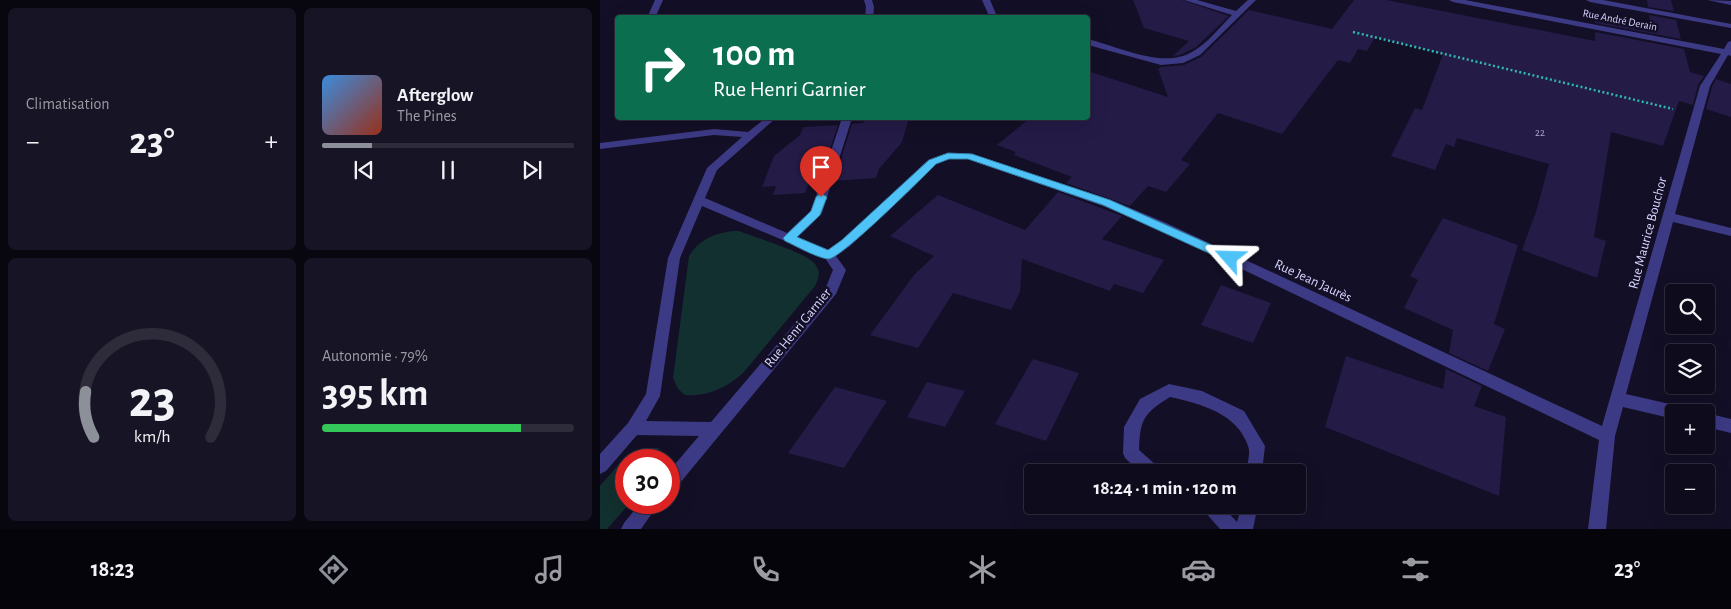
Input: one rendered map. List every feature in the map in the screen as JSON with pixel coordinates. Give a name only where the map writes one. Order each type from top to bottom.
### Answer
[{"type":"street","points":[[652,15],[659,0]]},
{"type":"street","points":[[868,0],[869,15]]},
{"type":"street","points":[[986,0],[993,15]]},
{"type":"street","points":[[1188,0],[1237,14]]},
{"type":"street","points":[[1090,43],[1161,62],[1180,61],[1197,53],[1252,0]]},
{"type":"street","name":"Rue André Derain","points":[[1453,0],[1729,49]]},
{"type":"street","points":[[1590,0],[1731,26]]},
{"type":"street","points":[[1711,0],[1731,4]]},
{"type":"street","name":"Rue Maurice Bouchor","points":[[1597,529],[1607,436],[1619,399],[1704,86],[1729,49]]},
{"type":"street","points":[[600,466],[633,428],[653,396],[674,258],[712,168],[768,120]]},
{"type":"street","points":[[789,238],[816,213],[846,120]]},
{"type":"street","points":[[600,146],[714,132],[749,135]]},
{"type":"street","name":"Rue Jean Jaurès","points":[[829,255],[846,243],[932,162],[948,156],[969,156],[1107,202],[1160,225],[1607,436]]},
{"type":"street","points":[[699,200],[829,255]]},
{"type":"street","points":[[1669,217],[1731,232]]},
{"type":"street","name":"Rue Henri Garnier","points":[[680,470],[831,290],[840,270],[829,255]]},
{"type":"street","points":[[1143,464],[1131,453],[1132,427],[1145,404],[1169,390],[1202,398],[1239,416],[1257,446],[1255,464]]},
{"type":"street","points":[[1619,399],[1665,410]]},
{"type":"street","points":[[1715,422],[1731,426]]},
{"type":"street","points":[[633,428],[714,429]]},
{"type":"street","points":[[630,529],[642,514]]},
{"type":"street","points":[[1218,514],[1232,529]]},
{"type":"street","points":[[1244,529],[1248,514]]},
{"type":"path","points":[[1353,32],[1681,111]]},
{"type":"green space","points":[[739,231],[802,255],[815,264],[819,275],[818,280],[744,372],[710,393],[685,395],[678,389],[673,378],[689,256],[704,240],[724,232]]},
{"type":"green space","points":[[658,448],[659,449],[642,449]]},
{"type":"green space","points":[[615,469],[615,514],[620,514],[607,529],[600,529],[600,486]]},
{"type":"building","points":[[1133,0],[1182,0],[1229,16],[1196,47],[1180,55],[1173,56],[1189,41],[1144,28]]},
{"type":"building","points":[[1354,0],[1386,0],[1595,41],[1595,32],[1684,49],[1690,72],[1704,76],[1698,85],[1693,105],[1679,101],[1663,146],[1611,132],[1594,237],[1606,241],[1597,278],[1522,250],[1536,212],[1549,164],[1457,138],[1454,147],[1446,144],[1435,170],[1391,156],[1415,108],[1422,110],[1443,54],[1375,37],[1367,51],[1358,49],[1350,63],[1338,60],[1282,134],[1218,113],[1181,160],[1190,164],[1166,192],[1148,186],[1130,206],[1066,183],[1072,177],[1014,155],[1016,152],[997,145],[1028,120],[1090,120],[1090,72],[1168,97],[1158,69],[1161,67],[1184,65],[1201,57],[1249,10],[1332,29]]},
{"type":"building","points":[[1647,0],[1671,0],[1674,11],[1648,7]]},
{"type":"building","points":[[1649,15],[1676,20],[1681,39],[1595,23],[1595,16],[1651,26]]},
{"type":"building","points":[[1716,79],[1731,84],[1731,117],[1706,109]]},
{"type":"building","points":[[865,120],[908,120],[902,142],[879,169],[876,178],[834,181],[852,124],[863,123]]},
{"type":"building","points":[[838,125],[819,182],[809,182],[805,193],[773,195],[776,186],[762,187],[774,156],[800,135],[803,127]]},
{"type":"building","points":[[1058,192],[1122,216],[1102,239],[1164,260],[1143,293],[1114,284],[1110,291],[1022,259],[1020,292],[1011,310],[953,293],[918,348],[870,335],[914,275],[934,256],[890,236],[938,195],[1025,230]]},
{"type":"building","points":[[1443,218],[1518,245],[1494,324],[1505,329],[1488,371],[1449,353],[1453,330],[1404,308],[1418,280],[1410,276]]},
{"type":"building","points":[[1221,285],[1271,303],[1253,343],[1201,325]]},
{"type":"building","points":[[1346,356],[1443,389],[1446,369],[1482,386],[1474,406],[1506,417],[1499,496],[1325,427]]},
{"type":"building","points":[[1033,359],[1079,373],[1046,441],[995,424]]},
{"type":"building","points":[[927,382],[965,391],[945,427],[907,417]]},
{"type":"building","points":[[835,387],[887,401],[844,468],[788,453]]},
{"type":"route","points":[[821,197],[816,213],[789,238],[829,255],[846,243],[932,162],[948,156],[969,156],[1107,202],[1230,258]]}]
